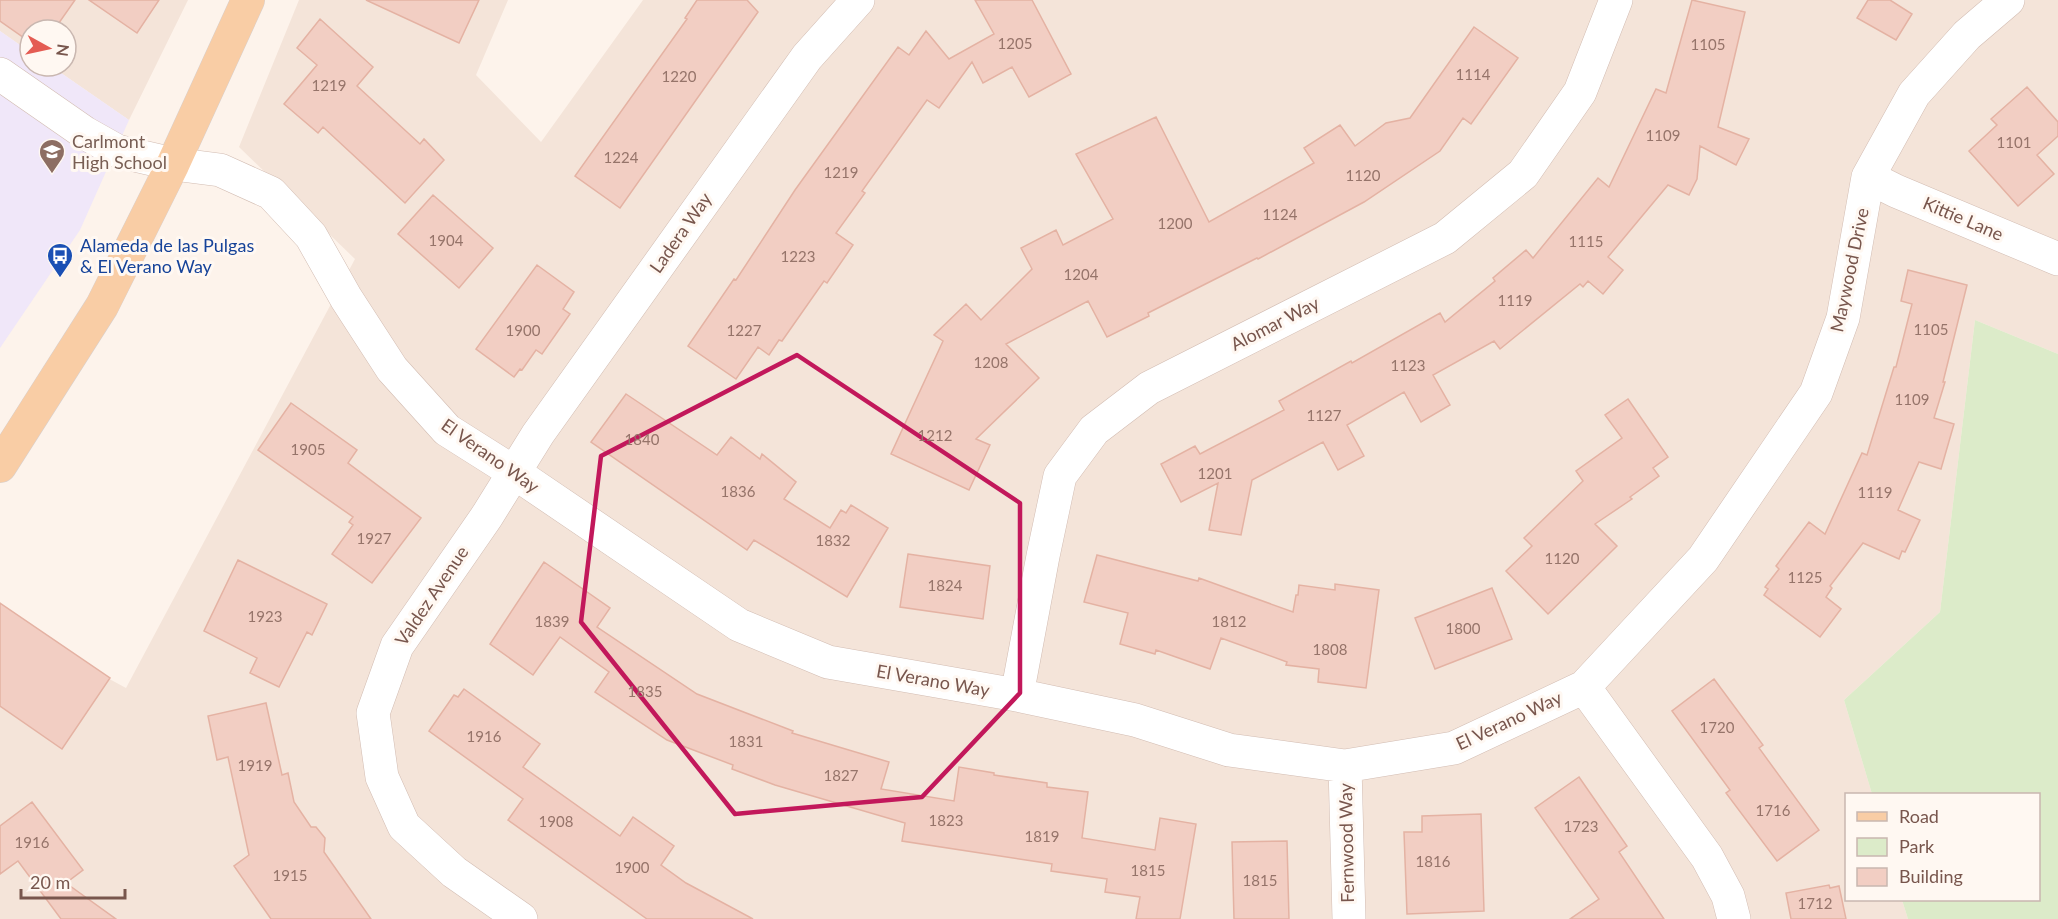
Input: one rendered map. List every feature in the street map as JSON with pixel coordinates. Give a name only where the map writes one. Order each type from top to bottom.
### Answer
[{"type":"main road","points":[[0,466],[102,306],[173,164],[248,0]]},
{"type":"street","name":"Ladera Way","points":[[515,473],[538,434],[807,57],[858,0]]},
{"type":"street","name":"Alomar Way","points":[[1017,696],[1060,476],[1094,430],[1149,388],[1444,238],[1523,174],[1581,92],[1616,0]]},
{"type":"street","name":"Maywood Drive","points":[[1584,687],[1703,559],[1816,393],[1843,318],[1868,177],[1914,94],[1967,35],[2008,0]]},
{"type":"street","name":"El Verano Way","points":[[0,74],[85,134],[106,145],[129,155],[220,170],[270,193],[310,236],[346,298],[392,369],[447,430],[515,473],[739,625],[828,662],[1134,720],[1229,750],[1345,766],[1454,748],[1584,687],[1707,857],[1728,896],[1734,919]]},
{"type":"street","name":"Kittie Lane","points":[[1868,177],[2058,259]]},
{"type":"street","name":"Valdez Avenue","points":[[515,473],[397,646],[373,713],[382,777],[404,826],[454,872],[521,919]]},
{"type":"street","name":"Fernwood Way","points":[[1345,766],[1349,919]]},
{"type":"highlighted area","points":[[797,355],[1020,503],[1020,693],[922,797],[735,814],[581,622],[601,456]]},
{"type":"shaded area","points":[[0,0],[188,0],[129,120],[68,78],[78,78],[78,18],[18,18],[18,44],[0,31]]},
{"type":"shaded area","points":[[299,0],[508,0],[476,75],[541,142],[643,0],[2058,0],[2058,354],[1975,320],[1940,612],[1844,700],[1872,793],[1845,793],[1845,901],[1902,901],[1908,919],[0,919],[0,620],[126,688],[355,259],[239,147]]},
{"type":"shaded area","name":"Carlmont High School","points":[[0,31],[18,44],[18,78],[68,78],[129,120],[80,230],[0,348]]},
{"type":"green space","points":[[1975,320],[2058,354],[2058,919],[1908,919],[1902,901],[2040,901],[2040,793],[1872,793],[1844,700],[1940,612]]},
{"type":"building","points":[[0,0],[75,0],[62,18],[18,18],[18,34],[0,21]]},
{"type":"building","points":[[89,0],[159,0],[137,33]]},
{"type":"building","points":[[366,0],[479,0],[459,43]]},
{"type":"building","points":[[697,0],[747,0],[758,12],[620,208],[575,176],[687,19],[685,18]]},
{"type":"building","points":[[975,0],[1032,0],[1071,74],[1029,97],[1012,67],[983,83],[972,62],[939,108],[927,100],[862,191],[865,193],[836,233],[853,245],[827,283],[824,281],[782,341],[779,340],[769,355],[758,347],[736,379],[688,346],[734,279],[736,280],[795,190],[898,47],[909,55],[926,31],[949,59],[994,34]]},
{"type":"building","points":[[1692,0],[1745,12],[1718,127],[1749,139],[1736,165],[1700,146],[1697,179],[1689,195],[1668,185],[1608,257],[1623,270],[1603,294],[1588,281],[1583,287],[1580,284],[1500,349],[1494,341],[1433,375],[1450,405],[1421,422],[1404,392],[1347,425],[1364,456],[1338,470],[1323,442],[1252,480],[1241,535],[1209,530],[1218,483],[1181,502],[1161,464],[1195,446],[1200,454],[1284,410],[1279,401],[1440,313],[1445,322],[1495,281],[1493,278],[1526,250],[1533,258],[1598,178],[1609,187],[1656,89],[1666,93]]},
{"type":"building","points":[[1868,0],[1890,0],[1912,14],[1896,40],[1857,18]]},
{"type":"building","points":[[320,19],[373,67],[357,86],[420,144],[424,139],[444,160],[405,203],[323,127],[318,133],[284,104],[317,65],[297,48]]},
{"type":"building","points":[[1474,27],[1518,58],[1471,124],[1463,118],[1440,151],[1364,202],[1258,259],[1148,313],[1149,316],[1107,337],[1088,301],[1006,344],[1039,378],[976,439],[990,445],[969,490],[891,454],[943,341],[934,335],[966,304],[981,320],[1032,269],[1021,248],[1056,230],[1063,245],[1113,219],[1076,154],[1156,117],[1209,222],[1314,163],[1304,148],[1340,125],[1355,146],[1386,123],[1410,118]]},
{"type":"building","points":[[2027,87],[2058,122],[2058,136],[2037,155],[2054,174],[2018,206],[1969,151],[1997,125],[1991,119]]},
{"type":"building","points":[[433,195],[493,248],[459,288],[398,234]]},
{"type":"building","points":[[537,265],[574,292],[563,309],[570,314],[542,354],[536,350],[514,377],[476,349]]},
{"type":"building","points":[[1908,270],[1967,285],[1943,382],[1945,382],[1934,418],[1954,424],[1941,469],[1919,462],[1898,510],[1920,520],[1905,552],[1902,551],[1899,559],[1863,543],[1830,586],[1832,588],[1826,597],[1841,609],[1820,637],[1764,595],[1768,589],[1765,587],[1779,569],[1776,566],[1809,522],[1825,534],[1862,453],[1867,455],[1894,367],[1896,367],[1912,304],[1901,301]]},
{"type":"building","points":[[626,394],[717,455],[731,437],[760,459],[762,454],[796,482],[784,499],[830,528],[841,510],[846,513],[851,505],[888,528],[847,597],[754,540],[747,550],[591,442]]},
{"type":"building","points":[[1628,399],[1668,457],[1653,468],[1659,476],[1630,497],[1632,499],[1595,524],[1617,546],[1548,614],[1506,571],[1532,546],[1524,538],[1583,481],[1576,471],[1622,438],[1605,415]]},
{"type":"building","points":[[291,403],[357,450],[348,463],[421,518],[372,583],[332,554],[353,525],[349,522],[353,517],[258,450]]},
{"type":"building","points":[[908,554],[990,566],[983,619],[900,607]]},
{"type":"building","points":[[1097,555],[1198,581],[1199,578],[1293,612],[1299,585],[1335,590],[1335,584],[1379,590],[1366,688],[1318,682],[1319,669],[1286,665],[1287,662],[1221,638],[1210,669],[1156,650],[1155,654],[1120,644],[1128,613],[1084,602]]},
{"type":"building","points":[[238,560],[327,604],[312,635],[307,632],[279,687],[250,673],[257,658],[204,631]]},
{"type":"building","points":[[544,562],[610,608],[597,627],[697,694],[793,731],[792,733],[889,762],[881,789],[954,801],[959,767],[1047,783],[1047,787],[1088,792],[1082,838],[1155,850],[1160,818],[1196,824],[1180,919],[1136,919],[1140,897],[1105,892],[1107,879],[1051,871],[1052,864],[902,841],[905,823],[775,785],[732,769],[733,765],[667,740],[595,692],[609,672],[560,637],[533,675],[490,644]]},
{"type":"building","points":[[1492,588],[1512,639],[1435,669],[1415,618]]},
{"type":"building","points":[[0,603],[110,678],[62,749],[0,706]]},
{"type":"building","points":[[1714,679],[1763,745],[1759,748],[1819,830],[1777,861],[1726,793],[1730,790],[1672,711]]},
{"type":"building","points":[[464,689],[540,744],[523,767],[620,836],[633,817],[674,846],[661,865],[686,883],[753,919],[647,919],[508,820],[523,799],[429,731],[454,695],[458,697]]},
{"type":"building","points":[[266,703],[282,775],[288,773],[294,802],[311,827],[316,827],[325,838],[324,852],[371,919],[271,919],[234,866],[249,855],[228,757],[217,760],[208,716]]},
{"type":"building","points":[[1579,777],[1627,846],[1619,852],[1664,919],[1570,919],[1599,899],[1535,808]]},
{"type":"building","points":[[32,802],[83,870],[66,883],[116,919],[61,919],[18,861],[0,874],[0,826]]},
{"type":"building","points":[[1481,814],[1484,911],[1407,914],[1404,832],[1422,832],[1422,816]]},
{"type":"building","points":[[1287,841],[1289,919],[1234,919],[1232,842]]},
{"type":"building","points":[[1829,885],[1830,888],[1839,886],[1846,919],[1791,919],[1786,893]]},
{"type":"place","name":"Carlmont High School","points":[[52,175]]},
{"type":"place","name":"Alameda de las Pulgas & El Verano Way","points":[[60,279]]}]
